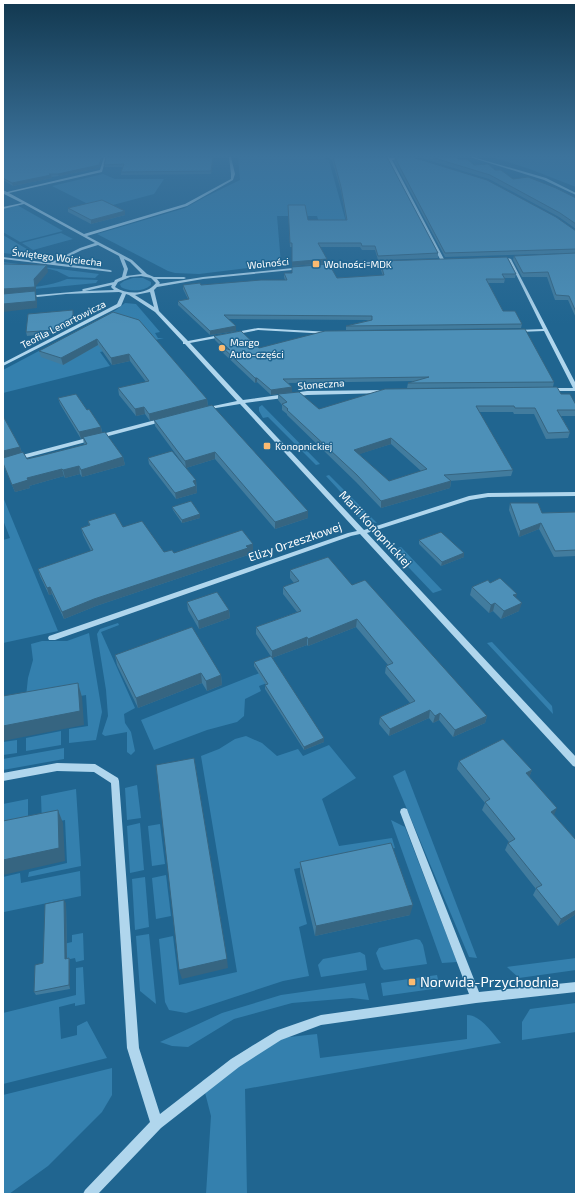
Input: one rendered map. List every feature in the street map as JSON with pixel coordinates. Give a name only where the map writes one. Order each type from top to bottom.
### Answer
[{"type":"street","points":[[43,213],[134,263],[146,276]]},
{"type":"street","points":[[85,235],[160,213]]},
{"type":"street","points":[[418,213],[443,261]]},
{"type":"street","points":[[50,264],[81,249],[100,243]]},
{"type":"street","points":[[121,256],[126,269],[124,277]]},
{"type":"street","name":"Świętego Wojciecha","points":[[3,258],[110,271]]},
{"type":"street","points":[[514,259],[506,259],[576,389],[544,390]]},
{"type":"street","points":[[435,261],[450,261]]},
{"type":"street","points":[[318,266],[390,262]]},
{"type":"street","name":"Wolności","points":[[202,278],[310,267]]},
{"type":"street","points":[[66,293],[114,283],[124,277],[146,276],[155,278],[202,278]]},
{"type":"street","points":[[155,278],[158,283],[157,286]]},
{"type":"street","points":[[19,298],[66,293],[141,293],[152,290],[157,286],[202,278]]},
{"type":"street","points":[[114,283],[113,287],[121,292]]},
{"type":"street","points":[[152,290],[156,311]]},
{"type":"street","name":"Teofila Lenartowicza","points":[[3,365],[119,305],[121,292]]},
{"type":"street","name":"Marii Konopnickiej","points":[[129,293],[156,311],[363,532],[576,763]]},
{"type":"street","points":[[185,343],[258,329],[335,333]]},
{"type":"street","points":[[514,331],[544,330]]},
{"type":"street","name":"Słoneczna","points":[[201,410],[231,403],[317,392],[394,391]]},
{"type":"street","points":[[3,462],[170,418]]},
{"type":"street","name":"Elizy Orzeszkowej","points":[[52,638],[350,534],[363,532],[469,498],[488,496],[576,494]]},
{"type":"street","points":[[3,776],[57,767],[95,768],[115,782],[133,1048],[157,1124]]},
{"type":"street","points":[[404,812],[476,998]]},
{"type":"street","points":[[90,1194],[157,1124],[235,1063],[278,1036],[321,1020],[476,998],[576,987]]},
{"type":"shaded area","points":[[3,213],[31,213],[63,231],[20,242],[3,232]]},
{"type":"shaded area","points":[[169,213],[343,213],[346,222],[319,222],[317,216],[277,216],[281,264],[199,274],[175,273],[168,271],[97,234]]},
{"type":"shaded area","points":[[61,233],[73,239],[33,250],[22,243]]},
{"type":"shaded area","points":[[3,235],[32,252],[42,253],[31,256],[3,253]]},
{"type":"shaded area","points":[[3,262],[99,274],[95,278],[69,277],[49,269],[3,268]]},
{"type":"shaded area","points":[[133,278],[143,278],[151,282],[151,285],[140,290],[128,290],[121,287],[120,284],[124,281]]},
{"type":"shaded area","points":[[67,279],[98,280],[96,283],[13,291],[54,284]]},
{"type":"shaded area","points":[[125,303],[136,304],[160,332],[155,333],[158,338],[164,338],[100,352],[110,366],[3,393],[3,370],[116,310]]},
{"type":"shaded area","points":[[262,405],[320,464],[316,465],[268,417],[263,418],[259,411],[259,407]]},
{"type":"shaded area","points":[[329,475],[377,523],[366,521],[357,516],[361,514],[326,476]]},
{"type":"shaded area","points":[[3,497],[58,631],[3,643],[3,540],[10,538],[3,520]]},
{"type":"shaded area","points":[[401,547],[442,590],[433,593],[392,550]]},
{"type":"shaded area","points":[[118,623],[119,625],[101,632],[135,708],[124,714],[125,723],[131,732],[135,751],[131,755],[127,752],[127,732],[105,736],[102,734],[108,716],[106,690],[97,634],[100,629]]},
{"type":"shaded area","points":[[89,633],[102,712],[96,740],[69,743],[69,729],[88,726],[86,695],[25,706],[28,678],[33,660],[31,644],[42,641],[67,641]]},
{"type":"shaded area","points":[[492,642],[552,706],[553,714],[487,643]]},
{"type":"shaded area","points":[[277,666],[283,677],[259,686],[261,691],[245,699],[244,716],[237,722],[207,730],[154,750],[141,720]]},
{"type":"shaded area","points":[[61,731],[61,745],[26,751],[26,738]]},
{"type":"shaded area","points":[[246,736],[262,743],[277,756],[298,749],[303,756],[329,745],[356,778],[322,799],[339,846],[392,838],[395,848],[294,869],[307,924],[299,927],[309,976],[283,981],[186,1013],[169,1010],[165,1002],[159,939],[173,936],[179,985],[237,972],[201,756],[219,749],[235,739]]},
{"type":"shaded area","points":[[17,740],[17,753],[3,755],[3,742]]},
{"type":"shaded area","points":[[64,748],[64,759],[3,770],[3,759]]},
{"type":"shaded area","points":[[405,770],[477,958],[469,957],[393,776]]},
{"type":"shaded area","points":[[137,785],[141,818],[127,820],[125,788]]},
{"type":"shaded area","points":[[76,789],[81,866],[28,877],[29,872],[67,863],[65,820],[42,825],[41,796]]},
{"type":"shaded area","points":[[28,799],[28,828],[3,833],[3,804]]},
{"type":"shaded area","points":[[391,820],[405,827],[457,962],[442,963]]},
{"type":"shaded area","points":[[140,823],[144,870],[130,873],[127,826]]},
{"type":"shaded area","points":[[160,824],[165,864],[152,866],[148,826]]},
{"type":"shaded area","points":[[80,871],[81,896],[4,912],[3,1004],[3,877],[20,873],[21,883]]},
{"type":"shaded area","points":[[166,875],[171,916],[156,919],[152,878]]},
{"type":"shaded area","points":[[145,877],[149,927],[135,930],[132,879]]},
{"type":"shaded area","points":[[83,933],[84,960],[76,962],[75,958],[43,965],[43,949],[72,942],[72,935]]},
{"type":"shaded area","points":[[149,934],[156,1004],[140,991],[136,936]]},
{"type":"shaded area","points":[[416,939],[420,940],[423,945],[427,964],[384,970],[381,967],[376,953],[379,948]]},
{"type":"shaded area","points":[[360,952],[365,955],[367,970],[321,977],[318,965],[323,959]]},
{"type":"shaded area","points":[[576,958],[576,970],[519,978],[507,967]]},
{"type":"shaded area","points":[[83,967],[85,1004],[75,1006],[75,1003],[59,1007],[61,1039],[77,1035],[77,1026],[87,1021],[107,1058],[3,1084],[3,1013],[76,995],[76,968]]},
{"type":"shaded area","points":[[437,975],[440,988],[383,996],[381,983]]},
{"type":"shaded area","points":[[365,983],[369,1000],[352,998],[292,1003],[234,1019],[188,1047],[172,1046],[160,1042],[222,1013],[281,995]]},
{"type":"shaded area","points":[[576,1003],[576,1032],[522,1040],[522,1022],[530,1009]]},
{"type":"shaded area","points":[[467,1015],[482,1021],[501,1043],[245,1089],[247,1194],[206,1194],[211,1116],[202,1081],[253,1045],[280,1038],[317,1034],[320,1058],[467,1039]]},
{"type":"shaded area","points":[[112,1068],[112,1095],[102,1112],[48,1166],[9,1194],[3,1194],[3,1095]]},
{"type":"building","points":[[77,213],[118,213],[91,220]]},
{"type":"building","points":[[288,213],[307,213],[308,220],[347,220],[346,213],[417,213],[438,253],[378,256],[375,246],[362,246],[361,243],[318,243],[327,259],[292,262],[292,243],[290,243]]},
{"type":"building","points":[[424,213],[548,213],[576,231],[576,249],[445,253]]},
{"type":"building","points":[[560,213],[576,213],[576,224]]},
{"type":"building","points":[[576,253],[576,312],[569,296],[556,295],[548,272],[523,273],[514,256]]},
{"type":"building","points":[[507,257],[516,274],[502,274],[505,279],[486,279],[503,311],[515,311],[522,324],[346,326],[372,320],[372,316],[224,315],[236,326],[210,331],[178,301],[189,299],[183,285],[261,280],[287,280],[284,273],[292,273],[292,267],[329,264],[337,278],[384,275],[380,261]]},
{"type":"building","points":[[3,264],[47,265],[34,279],[35,287],[3,289]]},
{"type":"building","points":[[35,291],[36,301],[3,304],[3,294]]},
{"type":"building","points":[[73,310],[73,321],[56,330],[26,332],[28,314]]},
{"type":"building","points":[[113,312],[139,320],[207,399],[149,414],[144,407],[135,409],[118,388],[149,381],[129,354],[111,358],[97,339],[61,358],[39,351]]},
{"type":"building","points":[[525,329],[554,382],[408,383],[429,377],[283,379],[292,387],[271,390],[255,378],[222,347],[230,350],[214,336],[241,331],[259,348],[325,331]]},
{"type":"building","points":[[557,387],[561,394],[570,394],[576,405],[576,410],[557,410],[570,432],[548,433],[535,408],[515,408],[514,406],[476,406],[513,470],[444,475],[451,481],[381,501],[357,475],[287,410],[288,409],[282,404],[287,402],[278,394],[299,392],[319,409],[385,389]],"holes":[[[391,438],[427,469],[389,481],[354,450]]]},
{"type":"building","points":[[76,394],[87,410],[89,409],[101,427],[79,432],[58,398]]},
{"type":"building","points":[[212,405],[308,511],[275,522],[215,452],[185,461],[154,420]]},
{"type":"building","points":[[3,416],[20,447],[3,451]]},
{"type":"building","points":[[105,432],[123,457],[81,470],[79,466],[62,469],[27,478],[28,480],[12,485],[3,463],[3,458],[23,452],[27,459],[40,456],[87,444],[83,437]]},
{"type":"building","points":[[172,451],[196,480],[193,481],[196,486],[175,493],[148,458]]},
{"type":"building","points":[[191,501],[200,514],[182,520],[172,507]]},
{"type":"building","points":[[510,503],[538,503],[542,513],[576,512],[576,550],[555,551],[541,523],[520,531]]},
{"type":"building","points":[[115,513],[123,527],[142,521],[164,552],[172,550],[174,553],[242,530],[253,544],[246,546],[248,548],[94,599],[62,612],[50,587],[47,588],[38,569],[93,550],[81,528],[90,525],[88,521]]},
{"type":"building","points":[[441,532],[464,553],[442,562],[419,540]]},
{"type":"building","points":[[328,557],[352,585],[365,580],[487,716],[455,730],[440,713],[435,716],[430,710],[390,729],[380,717],[415,701],[386,666],[393,663],[357,619],[308,639],[307,637],[272,651],[256,627],[301,611],[283,587],[299,581],[290,570]]},
{"type":"building","points":[[500,578],[517,594],[513,595],[522,603],[504,611],[495,603],[491,605],[472,587],[488,580],[490,583]]},
{"type":"building","points":[[217,592],[229,610],[198,621],[187,602]]},
{"type":"building","points":[[192,627],[221,675],[206,681],[201,673],[136,698],[115,655]]},
{"type":"building","points":[[271,656],[324,738],[304,747],[265,685],[268,684],[254,662]]},
{"type":"building","points":[[78,683],[80,711],[3,726],[3,696]]},
{"type":"building","points":[[503,739],[532,770],[526,773],[557,808],[551,812],[576,840],[576,910],[561,919],[536,888],[542,885],[508,843],[515,839],[485,802],[490,799],[459,761]]},
{"type":"building","points":[[194,758],[227,959],[179,970],[156,765]]},
{"type":"building","points":[[58,810],[59,848],[3,860],[3,821]]},
{"type":"building","points":[[391,843],[413,905],[316,926],[300,862]]},
{"type":"building","points":[[64,900],[65,959],[69,958],[69,985],[34,992],[35,965],[43,963],[45,904]]},
{"type":"place","name":"Wolności-MDK","points":[[316,264]]},
{"type":"place","name":"Margo Auto-części","points":[[222,348]]},
{"type":"place","name":"Konopnickiej","points":[[267,446]]},
{"type":"place","name":"Norwida-Przychodnia","points":[[412,982]]}]
